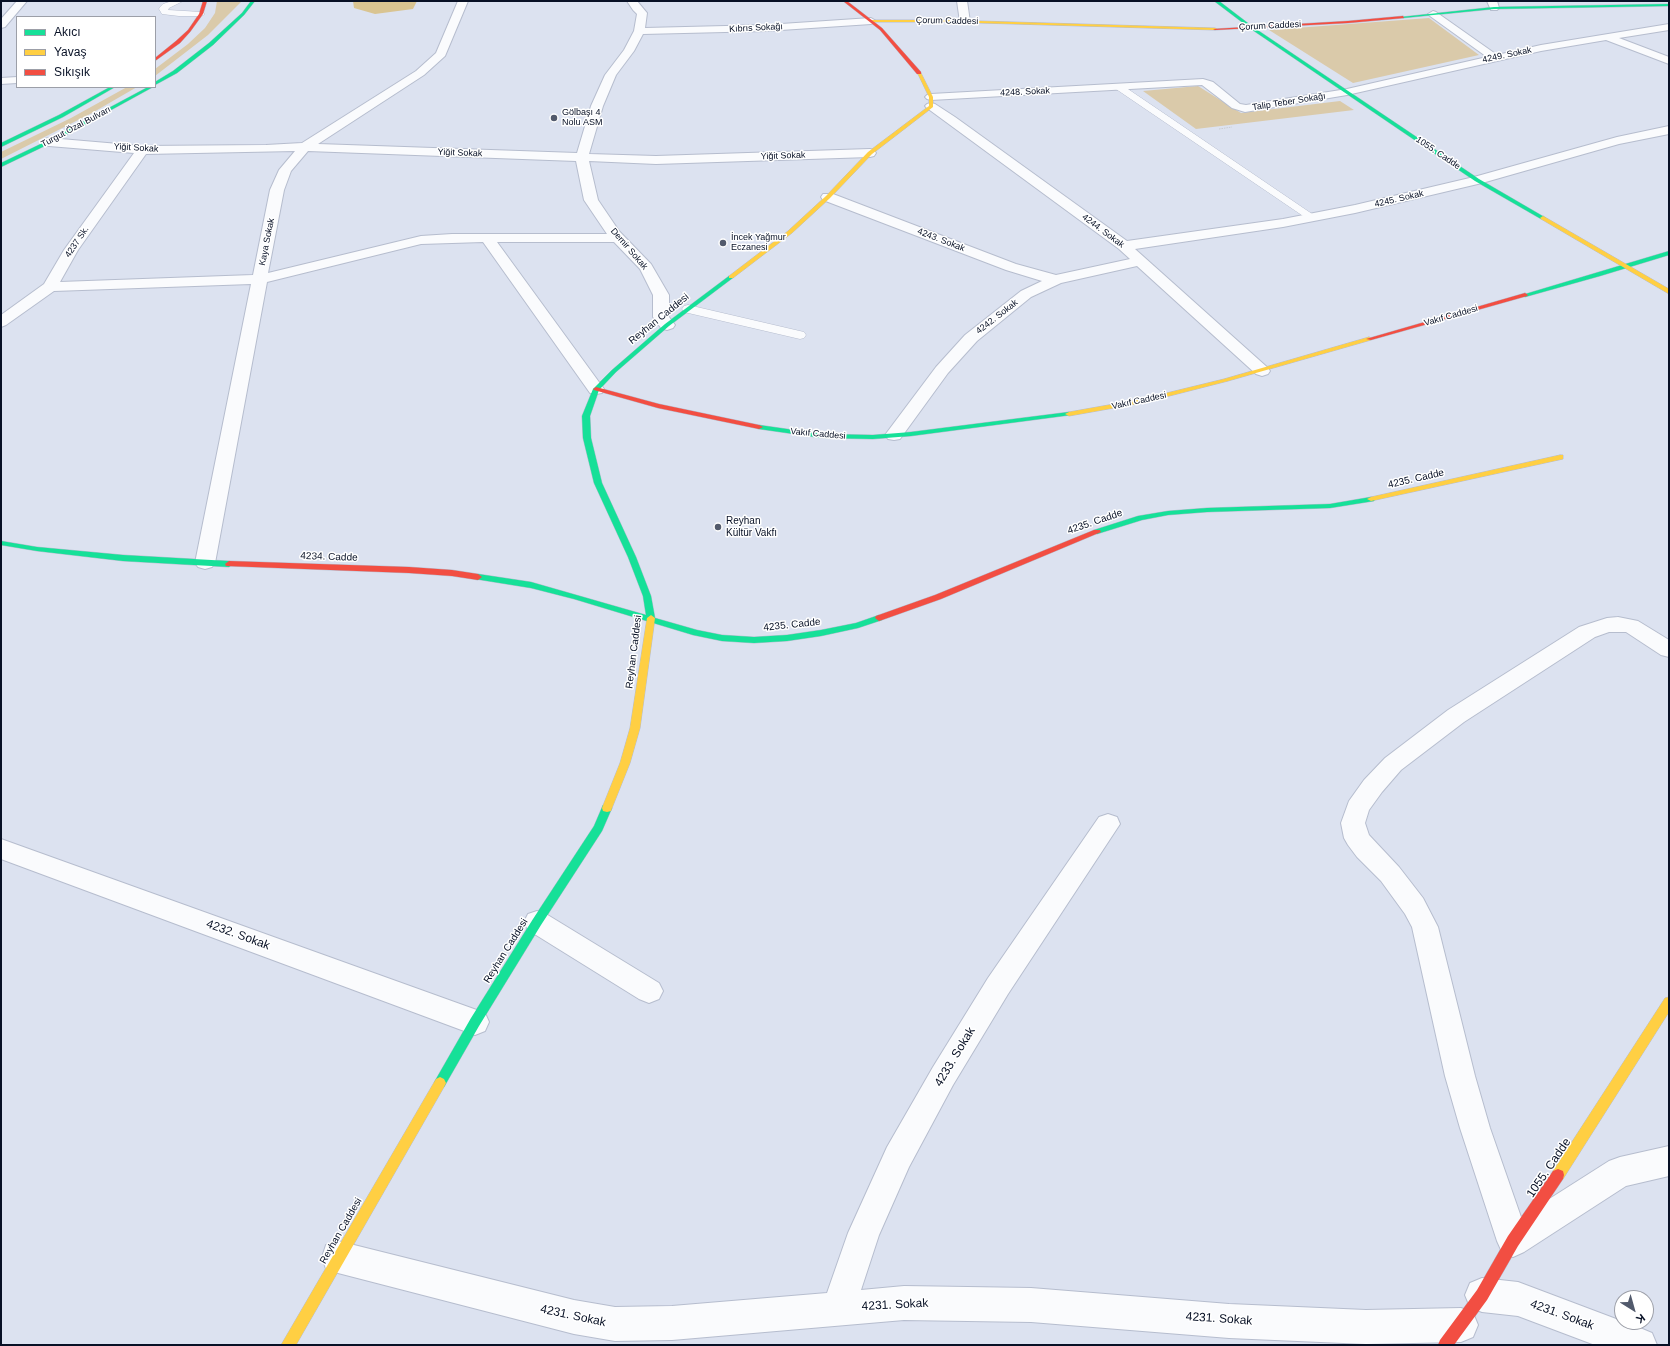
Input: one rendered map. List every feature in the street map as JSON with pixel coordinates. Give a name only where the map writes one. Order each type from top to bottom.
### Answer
[{"type":"street","points":[[1,25],[22,1]]},
{"type":"street","points":[[156,59],[178,42],[201,14],[205,1]]},
{"type":"street","points":[[156,83],[175,72],[211,44],[243,14],[253,1]]},
{"type":"street","name":"Kaya Sokak","points":[[204,563],[277,190],[285,170],[305,147],[420,73],[441,54],[463,1]]},
{"type":"street","name":"Demir Sokak","points":[[632,1],[636,8],[642,13],[639,31],[629,52],[611,75],[600,100],[582,158],[591,200],[618,238],[646,267],[662,295],[662,317],[667,325]]},
{"type":"street","points":[[845,1],[881,29],[916,68],[923,78],[931,102]]},
{"type":"street","points":[[962,1],[965,22]]},
{"type":"street","name":"1055. Cadde","points":[[1216,1],[1252,28],[1477,180],[1669,292]]},
{"type":"street","name":"Çorum Caddesi","points":[[871,21],[965,22],[1199,29],[1252,28],[1433,14],[1493,4],[1664,5]]},
{"type":"street","points":[[1433,14],[1495,58]]},
{"type":"street","name":"Kıbrıs Sokağı","points":[[639,31],[741,30],[871,21]]},
{"type":"street","name":"4249. Sokak","points":[[1347,92],[1495,58],[1606,37],[1669,27]]},
{"type":"street","points":[[1606,37],[1669,61]]},
{"type":"street","points":[[1,81],[16,80]]},
{"type":"street","name":"Talip Teber Sokağı","points":[[1119,88],[1203,82],[1209,84],[1236,106],[1245,109],[1347,92]]},
{"type":"street","name":"Turgut Özal Bulvarı","points":[[1,145],[61,116],[111,88]]},
{"type":"street","name":"Turgut Özal Bulvarı","points":[[1,165],[49,142],[149,88]]},
{"type":"street","name":"4248. Sokak","points":[[931,102],[1119,88]]},
{"type":"street","name":"Reyhan Caddesi","points":[[288,1345],[475,1022],[598,828],[613,796],[625,763],[635,728],[651,619],[647,596],[632,557],[598,483],[591,459],[586,438],[586,416],[596,389],[614,371],[667,325],[774,246],[828,197],[870,153],[931,102]]},
{"type":"street","name":"4244. Sokak","points":[[931,102],[951,120],[1124,246],[1262,371]]},
{"type":"street","name":"4245. Sokak","points":[[1124,246],[1243,230],[1313,218],[1477,180],[1617,141],[1669,130]]},
{"type":"street","name":"Yiğit Sokak","points":[[49,142],[142,150],[266,149],[305,147],[656,160],[870,153]]},
{"type":"street","name":"4237 Sk.","points":[[1,322],[50,287],[71,250],[142,150]]},
{"type":"street","name":"4243. Sokak","points":[[828,197],[1011,267],[1056,280]]},
{"type":"street","points":[[50,287],[260,279],[287,274],[421,240],[452,238],[618,238]]},
{"type":"street","points":[[488,239],[596,389]]},
{"type":"street","name":"Vakıf Caddesi","points":[[596,389],[658,406],[795,433],[846,437],[894,435],[1061,416],[1101,410],[1181,392],[1262,371],[1626,267],[1669,253]]},
{"type":"street","name":"4242. Sokak","points":[[894,435],[942,370],[971,338],[1026,294],[1056,280],[1140,261]]},
{"type":"street","name":"4235. Cadde","points":[[651,619],[696,633],[722,638],[760,639],[821,633],[858,625],[894,614],[1082,537],[1141,518],[1168,513],[1207,510],[1323,506],[1364,501],[1560,458]]},
{"type":"street","name":"4234. Cadde","points":[[1,542],[37,549],[123,558],[204,563],[409,570],[452,573],[531,585],[651,619]]},
{"type":"street","points":[[1669,650],[1631,626],[1618,624],[1607,625],[1587,632],[1571,640],[1456,716],[1393,764],[1373,786],[1358,808],[1353,823],[1357,838],[1366,850],[1390,874],[1414,906],[1425,927],[1462,1084],[1514,1241],[1620,1172],[1669,1160]]},
{"type":"street","name":"4233. Sokak","points":[[838,1309],[864,1233],[898,1157],[939,1083],[998,986],[1108,824]]},
{"type":"street","name":"4232. Sokak","points":[[1,848],[475,1022]]},
{"type":"street","points":[[537,922],[649,991]]},
{"type":"street","name":"1055. Cadde","points":[[1453,1335],[1482,1295],[1514,1241],[1574,1152],[1669,1002]]},
{"type":"street","name":"4231. Sokak","points":[[338,1257],[574,1317],[615,1324],[672,1323],[904,1303],[957,1303],[1031,1305],[1230,1321],[1366,1327],[1453,1335]]},
{"type":"street","name":"4231. Sokak","points":[[1482,1295],[1518,1299],[1640,1345]]},
{"type":"lane","points":[[179,1],[166,6],[163,9],[165,12],[175,14],[201,14]]},
{"type":"lane","points":[[1119,88],[1313,218]]},
{"type":"lane","points":[[688,309],[800,335]]},
{"type":"shaded area","points":[[217,1],[242,1],[208,35],[156,75],[156,68],[188,44],[205,28],[215,13]]},
{"type":"shaded area","points":[[353,1],[417,1],[413,9],[375,14],[354,8]]},
{"type":"shaded area","points":[[1429,18],[1479,55],[1353,83],[1269,30]]},
{"type":"shaded area","points":[[1198,86],[1241,113],[1340,101],[1354,110],[1196,129],[1143,91]]},
{"type":"shaded area","points":[[125,88],[135,88],[92,113],[1,159],[1,152],[71,118]]},
{"type":"traffic: fast","points":[[156,83],[175,72],[211,44],[243,14],[253,1]]},
{"type":"traffic: fast","points":[[1216,1],[1252,28],[1477,180],[1543,218]]},
{"type":"traffic: fast","points":[[1403,17],[1494,8],[1669,5]]},
{"type":"traffic: fast","points":[[1,145],[61,116],[111,88]]},
{"type":"traffic: fast","points":[[1,165],[49,142],[149,88]]},
{"type":"traffic: fast","points":[[1525,295],[1598,275],[1669,253]]},
{"type":"traffic: fast","points":[[651,618],[647,596],[632,557],[598,483],[587,438],[586,416],[596,389],[614,371],[667,325],[731,277]]},
{"type":"traffic: fast","points":[[759,427],[822,436],[873,437],[911,434],[1069,414]]},
{"type":"traffic: fast","points":[[1097,532],[1141,518],[1168,513],[1207,510],[1330,506],[1371,499]]},
{"type":"traffic: fast","points":[[1,543],[37,549],[123,558],[229,564]]},
{"type":"traffic: fast","points":[[478,577],[531,585],[577,597],[696,633],[722,638],[754,640],[787,638],[821,633],[858,625],[879,618]]},
{"type":"traffic: fast","points":[[440,1083],[475,1022],[598,828],[607,808]]},
{"type":"traffic: slow","points":[[871,21],[946,21],[1215,29]]},
{"type":"traffic: slow","points":[[731,277],[790,232],[828,197],[870,153],[931,106],[931,97],[919,73]]},
{"type":"traffic: slow","points":[[1543,218],[1669,292]]},
{"type":"traffic: slow","points":[[1069,414],[1142,401],[1226,380],[1369,339]]},
{"type":"traffic: slow","points":[[1371,499],[1560,457]]},
{"type":"traffic: slow","points":[[607,808],[625,763],[635,728],[651,618]]},
{"type":"traffic: slow","points":[[1558,1175],[1669,1002]]},
{"type":"traffic: slow","points":[[288,1345],[440,1083]]},
{"type":"traffic: jam","points":[[156,59],[178,42],[189,31],[201,14],[205,1]]},
{"type":"traffic: jam","points":[[845,1],[881,29],[919,73]]},
{"type":"traffic: jam","points":[[1215,29],[1348,22],[1403,17]]},
{"type":"traffic: jam","points":[[1369,339],[1525,295]]},
{"type":"traffic: jam","points":[[596,389],[658,406],[759,427]]},
{"type":"traffic: jam","points":[[879,618],[938,597],[1097,532]]},
{"type":"traffic: jam","points":[[229,564],[409,570],[452,573],[478,577]]},
{"type":"traffic: jam","points":[[1445,1345],[1482,1295],[1513,1241],[1558,1175]]},
{"type":"place","name":"Gölbaşı 4 Nolu ASM","points":[[554,118]]},
{"type":"place","name":"İncek Yağmur Eczanesi","points":[[723,243]]},
{"type":"place","name":"Reyhan Kültür Vakfı","points":[[718,527]]}]
